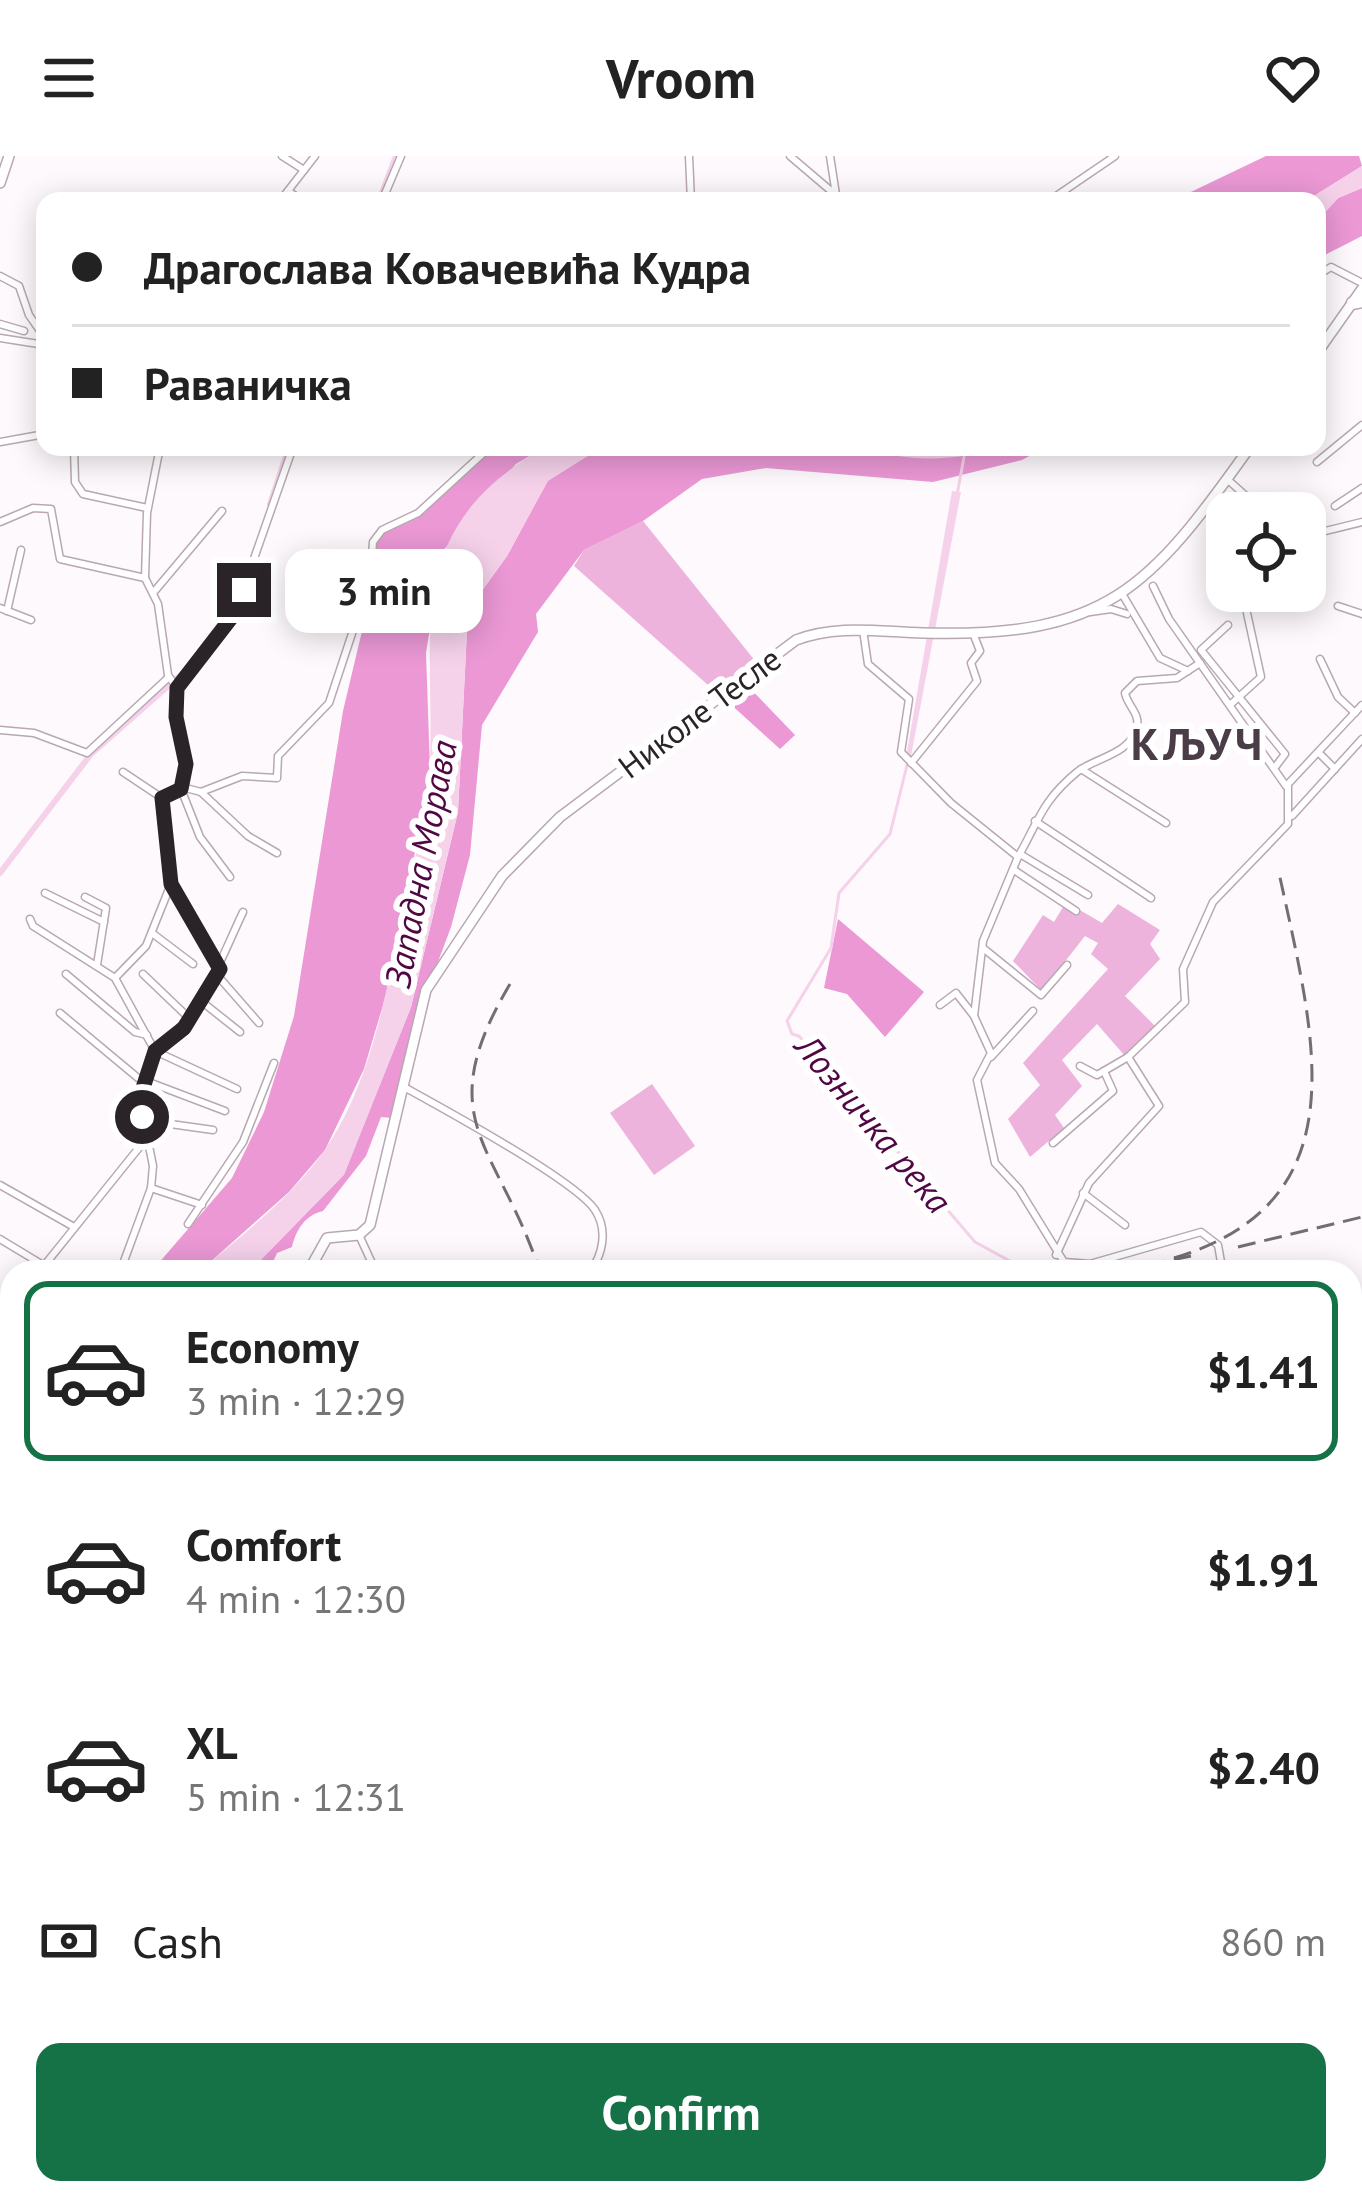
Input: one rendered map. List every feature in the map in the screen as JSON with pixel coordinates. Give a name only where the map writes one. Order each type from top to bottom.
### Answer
[{"type":"street","points":[[0,183],[9,156]]},
{"type":"street","points":[[282,156],[304,170]]},
{"type":"street","points":[[288,191],[315,156]]},
{"type":"street","points":[[386,192],[400,156]]},
{"type":"street","points":[[689,156],[691,192]]},
{"type":"street","points":[[790,156],[830,192]]},
{"type":"street","points":[[830,156],[836,192]]},
{"type":"street","points":[[1062,192],[1114,156]]},
{"type":"street","points":[[1326,270],[1331,267],[1362,286],[1358,302],[1326,342]]},
{"type":"street","points":[[0,277],[20,286],[36,326]]},
{"type":"street","points":[[0,324],[24,331]]},
{"type":"street","points":[[0,338],[36,340]]},
{"type":"street","points":[[1326,455],[1362,425]]},
{"type":"street","points":[[0,442],[36,436]]},
{"type":"street","points":[[74,456],[75,482],[83,494],[148,508]]},
{"type":"street","points":[[158,456],[148,508],[145,578],[153,593],[173,683],[186,764],[182,788],[200,838],[230,877]]},
{"type":"street","points":[[0,730],[34,733],[87,753],[173,683],[235,613],[290,456]]},
{"type":"street","points":[[201,792],[242,776],[277,778],[278,756],[328,705],[346,661],[357,605],[370,579],[373,542],[382,530],[418,514],[480,456]]},
{"type":"street","name":"Николе Тесле","points":[[358,1235],[377,1208],[431,981],[527,844],[772,653],[810,634],[863,630],[973,633],[1044,627],[1117,595],[1168,556],[1244,456]]},
{"type":"street","points":[[1317,462],[1324,456]]},
{"type":"street","points":[[1227,479],[1242,492]]},
{"type":"street","points":[[1335,506],[1362,488]]},
{"type":"street","points":[[0,522],[33,508],[51,508],[59,559],[145,578]]},
{"type":"street","points":[[153,593],[222,512]]},
{"type":"street","points":[[1326,531],[1362,522]]},
{"type":"street","points":[[22,550],[3,609],[31,620]]},
{"type":"street","points":[[1153,586],[1276,766],[1292,816]]},
{"type":"street","points":[[1117,595],[1135,622]]},
{"type":"street","points":[[1117,595],[1172,668],[1172,680]]},
{"type":"street","points":[[1338,606],[1362,614]]},
{"type":"street","points":[[1082,613],[1111,609],[1127,614]]},
{"type":"street","points":[[1231,704],[1261,676],[1247,614]]},
{"type":"street","points":[[974,1016],[983,948],[996,901],[1046,800],[1081,769],[1116,753],[1135,733],[1138,717],[1124,697],[1135,683],[1172,680],[1189,671],[1228,626]]},
{"type":"street","points":[[863,630],[868,664],[909,700],[901,752],[910,763],[1019,856],[1088,895]]},
{"type":"street","points":[[910,763],[977,681],[971,663],[980,651],[973,633]]},
{"type":"street","points":[[1198,656],[1241,695],[1285,754],[1276,766]]},
{"type":"street","points":[[1321,659],[1338,697],[1355,713]]},
{"type":"street","points":[[1172,668],[1189,671]]},
{"type":"street","points":[[1287,789],[1362,705]]},
{"type":"street","points":[[1080,1066],[1096,1076],[1128,1057],[1185,1002],[1183,969],[1214,902],[1362,740]]},
{"type":"street","points":[[1319,753],[1335,769]]},
{"type":"street","points":[[1081,769],[1166,823]]},
{"type":"street","points":[[123,772],[162,798]]},
{"type":"street","points":[[162,798],[182,788],[201,792],[248,836],[278,853]]},
{"type":"street","points":[[162,798],[171,884],[219,972],[259,1023]]},
{"type":"street","points":[[1035,821],[1151,898]]},
{"type":"street","points":[[1014,869],[1076,911]]},
{"type":"street","points":[[115,978],[152,933],[171,884]]},
{"type":"street","points":[[46,893],[104,922]]},
{"type":"street","points":[[86,897],[104,906],[97,965]]},
{"type":"street","points":[[124,1260],[151,1188],[153,1166],[142,1120],[155,1051],[190,1018],[219,972],[243,912]]},
{"type":"street","points":[[30,919],[33,926],[115,978],[155,1051],[237,1089]]},
{"type":"street","points":[[152,933],[193,964]]},
{"type":"street","points":[[983,948],[1041,995],[1067,965]]},
{"type":"street","points":[[66,974],[135,1033],[148,1035]]},
{"type":"street","points":[[143,974],[190,1018]]},
{"type":"street","points":[[940,1005],[956,993],[974,1016],[991,1057]]},
{"type":"street","points":[[201,1000],[240,1032]]},
{"type":"street","points":[[1033,1011],[976,1080],[995,1163],[1019,1189],[1062,1260]]},
{"type":"street","points":[[60,1013],[106,1056],[146,1082],[225,1111]]},
{"type":"street","points":[[1056,1256],[1083,1193],[1160,1103],[1128,1057]]},
{"type":"street","points":[[188,1224],[243,1142],[274,1063]]},
{"type":"street","points":[[1053,1143],[1113,1091],[1104,1071]]},
{"type":"street","points":[[404,1088],[476,1127],[593,1206],[603,1234],[594,1260]]},
{"type":"street","points":[[142,1120],[212,1130]]},
{"type":"street","points":[[48,1260],[146,1138]]},
{"type":"street","points":[[0,1185],[74,1227]]},
{"type":"street","points":[[151,1188],[202,1204]]},
{"type":"street","points":[[1083,1193],[1125,1225]]},
{"type":"street","points":[[1103,1260],[1201,1232],[1218,1244],[1221,1260]]},
{"type":"street","points":[[315,1260],[327,1238],[358,1235],[370,1260]]},
{"type":"street","points":[[0,1239],[29,1260]]},
{"type":"shaded area","points":[[1266,156],[1359,156],[1362,166],[1320,192],[1191,192]]},
{"type":"shaded area","points":[[1362,188],[1362,236],[1326,254],[1326,211],[1338,198]]},
{"type":"shaded area","points":[[480,456],[530,456],[516,464],[442,552],[426,653],[430,769],[394,968],[364,1069],[325,1150],[289,1192],[212,1260],[161,1260],[232,1178],[264,1112],[294,1016],[343,711],[362,631],[357,605],[370,579],[373,542],[382,530],[418,513]]},
{"type":"shaded area","points":[[587,456],[1029,456],[933,482],[766,468],[702,479],[643,521],[584,550],[536,614],[538,632],[482,725],[470,855],[451,927],[414,1026],[394,1118],[381,1117],[366,1156],[323,1211],[302,1224],[292,1247],[277,1253],[274,1260],[261,1260],[344,1174],[411,1007],[458,812],[468,610],[507,556],[548,480]]},
{"type":"shaded area","points":[[643,521],[756,662],[717,693],[574,566],[584,550]]},
{"type":"shaded area","points":[[745,683],[795,735],[780,749],[727,701]]},
{"type":"shaded area","points":[[1066,902],[1102,923],[1118,904],[1160,930],[1150,944],[1160,959],[1125,996],[1155,1026],[1125,1056],[1097,1024],[1062,1060],[1082,1086],[1055,1115],[1064,1128],[1030,1157],[1008,1119],[1040,1085],[1023,1063],[1108,969],[1091,954],[1098,943],[1085,936],[1042,991],[1013,961],[1043,915],[1054,922]]},
{"type":"shaded area","points":[[838,919],[924,992],[885,1037],[847,994],[824,988]]},
{"type":"shaded area","points":[[652,1084],[695,1146],[654,1175],[610,1113]]},
{"type":"water","points":[[1362,166],[1362,188],[1338,198],[1326,211],[1326,192],[1320,192]]},
{"type":"water","name":"Западна Морава","points":[[532,456],[588,456],[548,481],[507,556],[468,610],[458,812],[411,1007],[344,1175],[261,1260],[213,1260],[297,1185],[324,1151],[367,1063],[427,800],[435,585],[447,547],[467,512],[499,479]]},
{"type":"water","points":[[952,491],[961,492],[911,756],[907,752]]},
{"type":"waterway","points":[[382,192],[396,156]]},
{"type":"waterway","points":[[270,504],[286,456]]},
{"type":"waterway","name":"Лозничка река","points":[[957,495],[964,457]]},
{"type":"waterway","points":[[222,626],[246,573]]},
{"type":"waterway","points":[[0,873],[91,754],[192,665]]},
{"type":"waterway","name":"Лозничка река","points":[[907,765],[890,834],[839,893],[831,948],[787,1021],[792,1034],[799,1036],[975,1242],[1008,1260]]},
{"type":"railway","points":[[1174,1258],[1234,1232],[1275,1197],[1299,1155],[1310,1106],[1311,1053],[1279,873]]},
{"type":"railway","points":[[510,984],[486,1031],[474,1069],[472,1102],[490,1161],[535,1260]]},
{"type":"railway","points":[[1238,1247],[1362,1217]]},
{"type":"railway","points":[[1171,1260],[1191,1256]]},
{"type":"district","name":"КЉУЧ","points":[[1198,743]]},
{"type":"route","points":[[142,1117],[141,1094],[155,1051],[184,1028],[220,969],[171,884],[162,798],[181,789],[186,772],[176,717],[177,688],[235,613],[244,590]]}]
